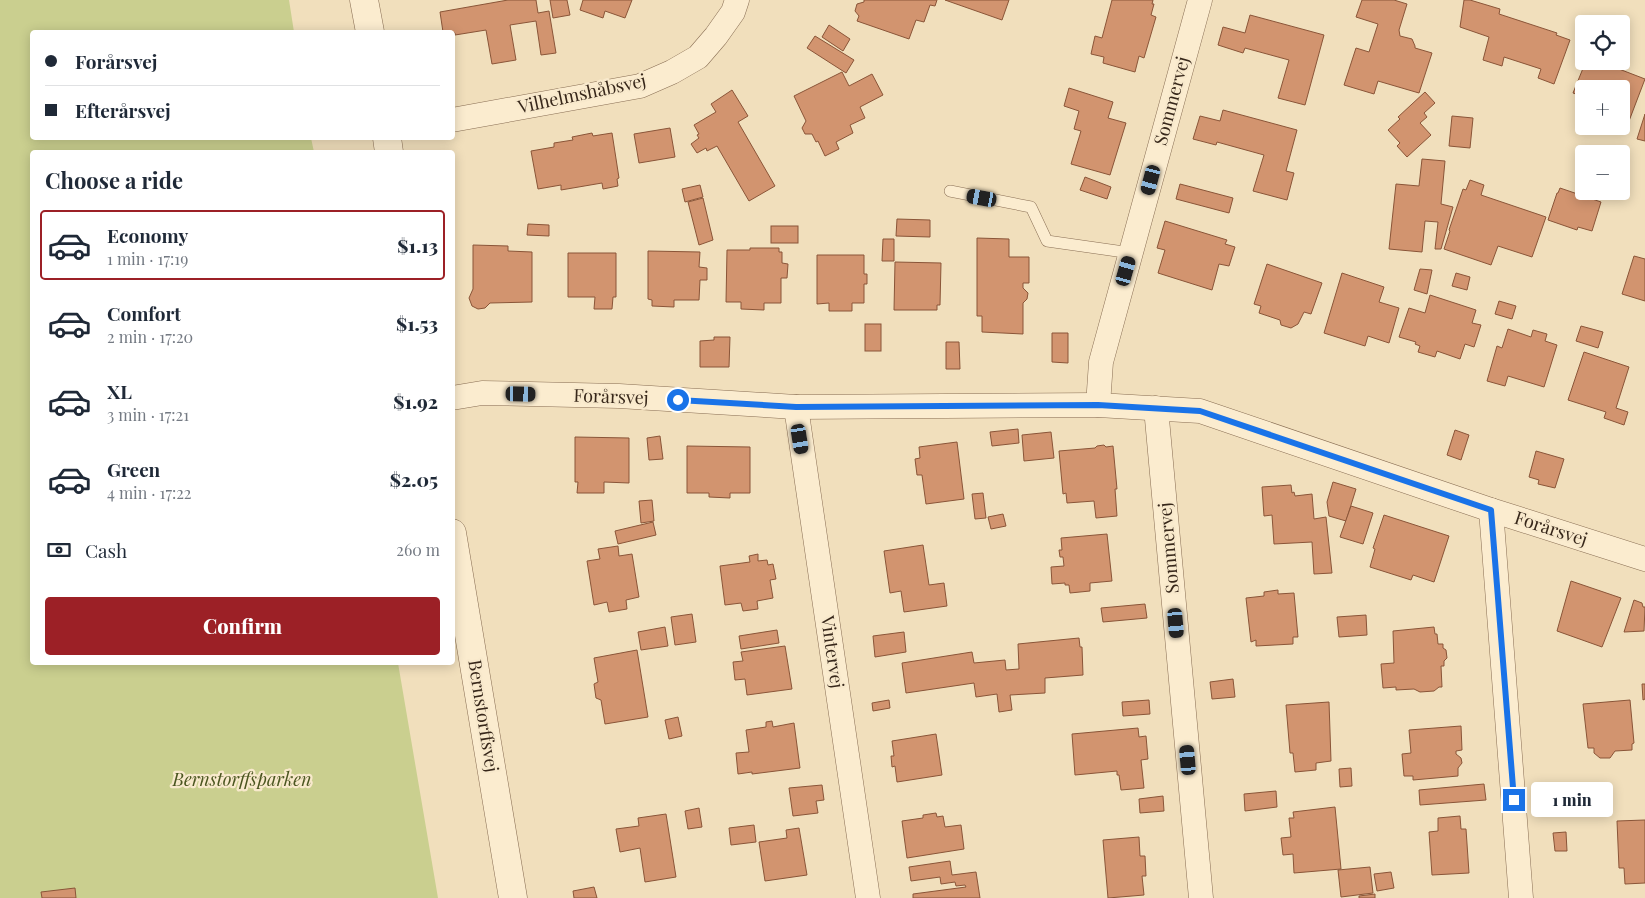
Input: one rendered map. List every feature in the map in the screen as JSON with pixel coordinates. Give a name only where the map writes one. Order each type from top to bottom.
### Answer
[{"type":"street","points":[[364,0],[370,30]]},
{"type":"street","name":"Vilhelmshåbsvej","points":[[455,119],[640,86],[672,72],[698,57],[733,12],[737,0]]},
{"type":"street","name":"Sommervej","points":[[1098,405],[1101,362],[1200,0]]},
{"type":"street","name":"Forårsvej","points":[[455,398],[482,394],[619,396],[796,407],[1098,405],[1200,411],[1491,510],[1645,559]]},
{"type":"street","name":"Vintervej","points":[[796,407],[868,898]]},
{"type":"street","name":"Sommervej","points":[[1156,408],[1201,898]]},
{"type":"street","points":[[1491,510],[1521,898]]},
{"type":"street","name":"Bernstorffsvej","points":[[455,551],[513,898]]},
{"type":"lane","points":[[950,191],[1031,207],[1047,241],[1131,253]]},
{"type":"green space","name":"Bernstorffsparken","points":[[0,0],[289,0],[294,30],[30,30],[30,140],[311,140],[314,150],[30,150],[30,665],[398,665],[438,898],[0,898]]},
{"type":"building","points":[[508,0],[536,0],[538,13],[549,11],[556,53],[541,55],[536,21],[510,25],[516,60],[492,64],[486,30],[455,35],[455,30],[443,30],[440,12]]},
{"type":"building","points":[[550,0],[567,0],[570,15],[553,18]]},
{"type":"building","points":[[583,0],[632,0],[625,18],[605,11],[603,18],[580,10]]},
{"type":"building","points":[[864,0],[937,0],[935,6],[930,5],[924,22],[916,20],[909,39],[857,21],[859,16],[855,11],[857,4],[864,2]]},
{"type":"building","points":[[945,0],[1009,0],[1002,20]]},
{"type":"building","points":[[1112,0],[1153,0],[1152,4],[1154,4],[1151,15],[1156,17],[1144,58],[1139,56],[1135,72],[1103,63],[1104,57],[1091,54],[1095,36],[1102,38]]},
{"type":"building","points":[[1362,0],[1394,0],[1407,4],[1399,30],[1400,36],[1412,39],[1415,48],[1432,53],[1419,93],[1378,81],[1374,94],[1344,85],[1356,48],[1369,52],[1378,24],[1356,17]]},
{"type":"building","points":[[1464,0],[1500,9],[1499,14],[1557,33],[1556,35],[1570,40],[1554,84],[1538,78],[1541,69],[1504,57],[1502,66],[1483,60],[1489,37],[1460,27]]},
{"type":"building","points":[[1250,15],[1324,35],[1305,105],[1278,98],[1289,60],[1245,48],[1243,53],[1218,45],[1223,27],[1245,33]]},
{"type":"building","points":[[829,25],[850,39],[843,51],[822,37]]},
{"type":"building","points":[[815,36],[854,60],[846,73],[807,48]]},
{"type":"building","points":[[1582,70],[1622,70],[1645,79],[1630,118],[1630,80],[1578,80]]},
{"type":"building","points":[[842,72],[849,86],[872,74],[883,95],[860,107],[865,118],[850,125],[853,133],[836,142],[839,149],[825,156],[818,141],[816,142],[812,134],[805,134],[802,128],[806,121],[794,96]]},
{"type":"building","points":[[1069,88],[1113,102],[1108,118],[1126,123],[1110,175],[1071,164],[1081,131],[1074,129],[1079,111],[1064,106]]},
{"type":"building","points":[[732,90],[748,116],[738,122],[775,186],[749,201],[717,146],[707,151],[706,148],[697,153],[691,144],[699,138],[694,125],[716,112],[711,104]]},
{"type":"building","points":[[1425,92],[1435,103],[1424,113],[1427,117],[1420,123],[1431,135],[1407,157],[1397,146],[1400,143],[1388,130],[1400,119],[1398,117]]},
{"type":"building","points":[[1223,110],[1297,130],[1286,171],[1294,173],[1287,200],[1253,191],[1264,155],[1217,142],[1216,145],[1193,139],[1200,116],[1220,121]]},
{"type":"building","points":[[1645,114],[1645,141],[1637,139]]},
{"type":"building","points":[[1452,116],[1473,118],[1470,148],[1449,146]]},
{"type":"building","points":[[670,128],[675,157],[639,163],[634,134]]},
{"type":"building","points":[[592,133],[593,136],[612,133],[619,178],[617,179],[618,186],[603,189],[602,183],[561,190],[561,185],[538,189],[531,151],[554,147],[554,143],[573,140],[572,137]]},
{"type":"building","points":[[1422,159],[1445,161],[1441,204],[1453,207],[1441,249],[1435,249],[1438,222],[1425,221],[1422,252],[1389,249],[1396,184],[1419,186]]},
{"type":"building","points":[[1085,177],[1111,187],[1107,199],[1080,190]]},
{"type":"building","points":[[1470,180],[1484,185],[1481,195],[1546,217],[1532,257],[1498,246],[1491,265],[1444,249],[1463,189],[1466,190]]},
{"type":"building","points":[[1180,184],[1233,198],[1229,213],[1176,199]]},
{"type":"building","points":[[700,185],[703,197],[685,202],[682,189]]},
{"type":"building","points":[[1560,188],[1575,193],[1575,200],[1595,200],[1601,202],[1592,231],[1578,227],[1577,230],[1548,220]]},
{"type":"building","points":[[703,198],[713,240],[699,245],[688,202]]},
{"type":"building","points":[[897,219],[930,220],[930,237],[896,236]]},
{"type":"building","points":[[1165,221],[1227,240],[1225,244],[1235,247],[1229,266],[1219,264],[1212,290],[1158,273],[1165,250],[1157,248]]},
{"type":"building","points":[[528,224],[549,225],[549,236],[527,235]]},
{"type":"building","points":[[771,226],[798,226],[798,243],[771,243]]},
{"type":"building","points":[[977,238],[1009,239],[1009,257],[1029,257],[1029,283],[1023,283],[1023,288],[1028,293],[1027,299],[1023,303],[1023,334],[982,332],[982,316],[977,316]]},
{"type":"building","points":[[883,239],[894,239],[894,261],[882,261]]},
{"type":"building","points":[[473,245],[508,246],[508,251],[532,252],[532,302],[490,303],[485,308],[478,309],[472,306],[469,298],[473,289]]},
{"type":"building","points":[[750,248],[779,248],[779,252],[782,252],[782,263],[788,264],[787,278],[781,278],[781,303],[764,303],[764,310],[741,309],[741,302],[726,302],[727,250],[750,250]]},
{"type":"building","points":[[648,251],[700,252],[699,267],[707,268],[707,280],[700,280],[699,300],[674,300],[674,307],[652,306],[652,300],[648,299]]},
{"type":"building","points":[[568,253],[616,253],[616,297],[613,297],[612,309],[594,309],[595,297],[568,297]]},
{"type":"building","points":[[817,255],[864,255],[864,274],[867,274],[867,284],[864,284],[864,303],[852,303],[852,311],[829,311],[829,303],[817,304]]},
{"type":"building","points":[[1634,256],[1645,259],[1645,301],[1622,294]]},
{"type":"building","points":[[895,262],[941,263],[940,305],[937,305],[937,310],[894,310]]},
{"type":"building","points":[[1267,264],[1322,283],[1311,314],[1304,312],[1298,324],[1291,328],[1281,325],[1280,320],[1259,313],[1261,306],[1254,304]]},
{"type":"building","points":[[1420,269],[1432,270],[1427,294],[1414,290]]},
{"type":"building","points":[[1342,273],[1384,287],[1379,302],[1399,308],[1389,343],[1368,336],[1365,346],[1324,333]]},
{"type":"building","points":[[1456,273],[1470,277],[1467,290],[1452,286]]},
{"type":"building","points":[[1430,295],[1476,310],[1472,323],[1481,325],[1474,347],[1465,344],[1460,359],[1437,351],[1435,357],[1418,352],[1420,346],[1415,344],[1416,342],[1399,337],[1409,308],[1425,313]]},
{"type":"building","points":[[1499,301],[1516,306],[1512,319],[1495,314]]},
{"type":"building","points":[[865,324],[881,324],[881,351],[865,351]]},
{"type":"building","points":[[1581,326],[1603,332],[1598,348],[1576,341]]},
{"type":"building","points":[[1508,329],[1531,337],[1533,330],[1547,334],[1545,341],[1557,345],[1544,387],[1508,376],[1505,386],[1487,381],[1497,346],[1502,348]]},
{"type":"building","points":[[1052,333],[1068,333],[1068,363],[1052,362]]},
{"type":"building","points":[[714,337],[730,337],[729,367],[700,367],[700,341],[714,340]]},
{"type":"building","points":[[946,342],[959,342],[960,369],[946,369]]},
{"type":"building","points":[[1584,352],[1629,367],[1616,408],[1628,412],[1624,425],[1604,418],[1606,412],[1568,400]]},
{"type":"building","points":[[1018,429],[1019,443],[992,446],[990,432]]},
{"type":"building","points":[[1455,430],[1469,435],[1461,460],[1447,455]]},
{"type":"building","points":[[1051,432],[1054,458],[1024,461],[1022,435]]},
{"type":"building","points":[[660,436],[663,459],[649,460],[647,438]]},
{"type":"building","points":[[575,437],[629,438],[629,483],[604,482],[604,493],[577,493],[578,482],[575,482]]},
{"type":"building","points":[[957,442],[964,499],[926,504],[922,475],[917,475],[915,459],[920,458],[919,447]]},
{"type":"building","points":[[1104,445],[1106,447],[1113,446],[1117,489],[1115,489],[1117,516],[1096,518],[1094,501],[1067,503],[1066,493],[1063,494],[1059,451],[1095,448]]},
{"type":"building","points":[[687,446],[750,447],[750,493],[730,493],[730,498],[709,497],[709,493],[687,493]]},
{"type":"building","points":[[1536,451],[1564,459],[1555,488],[1538,484],[1539,480],[1529,477]]},
{"type":"building","points":[[1333,482],[1356,489],[1346,521],[1329,516],[1327,502]]},
{"type":"building","points":[[1291,485],[1292,493],[1294,492],[1295,496],[1312,494],[1314,519],[1326,517],[1332,573],[1314,574],[1312,542],[1274,544],[1272,515],[1264,516],[1262,487]]},
{"type":"building","points":[[983,493],[986,518],[975,519],[972,494]]},
{"type":"building","points":[[652,500],[654,521],[641,523],[639,501]]},
{"type":"building","points":[[1351,506],[1373,513],[1363,544],[1340,537]]},
{"type":"building","points":[[1003,514],[1006,526],[991,529],[988,517]]},
{"type":"building","points":[[1384,515],[1449,536],[1434,582],[1413,575],[1411,580],[1370,567],[1375,549],[1373,548]]},
{"type":"building","points":[[653,522],[656,535],[618,544],[615,531]]},
{"type":"building","points":[[1107,534],[1112,581],[1090,583],[1090,591],[1070,593],[1069,585],[1065,585],[1065,583],[1052,584],[1051,567],[1064,566],[1063,557],[1060,557],[1059,550],[1062,550],[1061,538]]},
{"type":"building","points":[[923,545],[929,585],[944,583],[947,606],[904,612],[901,591],[890,593],[884,551]]},
{"type":"building","points":[[618,546],[619,556],[632,554],[639,597],[626,600],[627,609],[609,612],[607,602],[594,605],[587,561],[600,559],[598,549]]},
{"type":"building","points":[[758,554],[758,561],[767,560],[768,565],[773,564],[776,579],[770,580],[773,598],[757,601],[758,609],[743,611],[741,603],[725,605],[720,566],[750,562],[749,556]]},
{"type":"building","points":[[1571,581],[1621,598],[1602,647],[1557,631]]},
{"type":"building","points":[[1278,590],[1278,594],[1294,593],[1298,637],[1293,637],[1293,644],[1256,646],[1256,640],[1251,642],[1246,598],[1264,596],[1264,592]]},
{"type":"building","points":[[1634,600],[1642,603],[1643,607],[1645,607],[1644,631],[1624,632]]},
{"type":"building","points":[[1145,604],[1147,618],[1103,622],[1101,608]]},
{"type":"building","points":[[692,614],[696,642],[675,645],[671,617]]},
{"type":"building","points":[[1366,615],[1367,635],[1339,637],[1337,617]]},
{"type":"building","points":[[665,627],[668,646],[641,650],[638,632]]},
{"type":"building","points":[[1434,627],[1438,644],[1443,644],[1443,648],[1446,650],[1447,658],[1444,661],[1444,666],[1441,666],[1442,687],[1434,691],[1420,692],[1414,689],[1396,690],[1396,687],[1383,688],[1381,664],[1394,663],[1393,631]]},
{"type":"building","points":[[777,630],[779,643],[741,649],[739,636]]},
{"type":"building","points":[[904,632],[906,652],[875,657],[873,636]]},
{"type":"building","points":[[1079,638],[1080,647],[1082,647],[1083,675],[1045,678],[1045,693],[1010,695],[1012,710],[999,712],[997,694],[976,697],[974,683],[906,693],[902,663],[972,652],[974,663],[1005,660],[1006,670],[1019,669],[1018,644]]},
{"type":"building","points":[[785,646],[792,689],[747,695],[745,679],[735,680],[733,662],[743,661],[741,652]]},
{"type":"building","points":[[637,650],[648,717],[605,724],[601,700],[596,698],[594,684],[598,682],[594,658]]},
{"type":"building","points":[[1233,679],[1235,697],[1212,699],[1210,682]]},
{"type":"building","points":[[1642,684],[1645,684],[1645,699],[1643,700]]},
{"type":"building","points":[[889,700],[890,708],[873,711],[872,703]]},
{"type":"building","points":[[1149,700],[1150,714],[1123,716],[1122,702]]},
{"type":"building","points":[[1630,700],[1634,743],[1632,744],[1632,750],[1615,751],[1610,758],[1600,758],[1594,753],[1594,748],[1588,748],[1583,704]]},
{"type":"building","points":[[1329,702],[1331,761],[1316,763],[1316,770],[1295,772],[1293,753],[1290,753],[1286,705]]},
{"type":"building","points":[[678,717],[682,736],[669,739],[665,720]]},
{"type":"building","points":[[772,721],[773,727],[794,723],[800,768],[738,774],[736,753],[749,752],[746,730],[766,727],[766,722]]},
{"type":"building","points":[[1461,726],[1462,750],[1456,751],[1462,763],[1458,768],[1458,776],[1413,780],[1413,776],[1404,776],[1402,754],[1411,753],[1409,730]]},
{"type":"building","points":[[1138,728],[1139,737],[1146,736],[1148,759],[1141,760],[1144,788],[1121,790],[1117,771],[1075,775],[1072,734]]},
{"type":"building","points":[[936,734],[942,775],[897,782],[895,766],[892,767],[891,756],[894,756],[892,741]]},
{"type":"building","points":[[1351,768],[1352,786],[1340,787],[1339,769]]},
{"type":"building","points":[[1484,784],[1486,800],[1420,805],[1419,790]]},
{"type":"building","points":[[822,785],[824,800],[816,801],[818,813],[793,816],[789,788]]},
{"type":"building","points":[[1276,791],[1277,807],[1245,811],[1244,794]]},
{"type":"building","points":[[1163,796],[1164,811],[1140,813],[1139,799]]},
{"type":"building","points":[[1335,807],[1341,869],[1294,873],[1293,854],[1283,855],[1281,838],[1291,837],[1289,818],[1294,818],[1293,812]]},
{"type":"building","points":[[699,808],[702,827],[688,829],[685,811]]},
{"type":"building","points":[[936,813],[937,817],[943,816],[945,827],[961,825],[964,849],[907,858],[902,821],[923,818],[923,815]]},
{"type":"building","points":[[666,814],[676,877],[645,882],[640,848],[620,852],[616,829],[639,826],[638,818]]},
{"type":"building","points":[[1460,816],[1461,829],[1466,829],[1469,873],[1432,875],[1429,832],[1438,831],[1438,818]]},
{"type":"building","points":[[1645,820],[1645,883],[1625,884],[1624,868],[1619,868],[1617,821]]},
{"type":"building","points":[[754,825],[756,842],[731,845],[729,828]]},
{"type":"building","points":[[799,828],[807,875],[765,881],[759,842],[787,838],[786,830]]},
{"type":"building","points":[[1566,832],[1567,851],[1555,851],[1553,833]]},
{"type":"building","points":[[1139,837],[1140,856],[1145,856],[1146,876],[1142,876],[1144,895],[1108,898],[1103,840]]},
{"type":"building","points":[[950,861],[952,875],[976,872],[980,898],[913,898],[913,894],[966,887],[965,885],[956,886],[955,882],[941,884],[940,877],[911,881],[909,867]]},
{"type":"building","points":[[1370,867],[1373,893],[1341,897],[1338,870]]},
{"type":"building","points":[[1391,872],[1394,888],[1377,891],[1374,874]]},
{"type":"building","points":[[594,887],[597,898],[574,898],[573,891]]},
{"type":"building","points":[[75,888],[76,898],[42,898],[41,892]]},
{"type":"building","points":[[1375,894],[1375,898],[1359,898],[1359,896]]},
{"type":"route","points":[[678,400],[796,407],[1098,405],[1200,411],[1491,510],[1514,800]]}]
